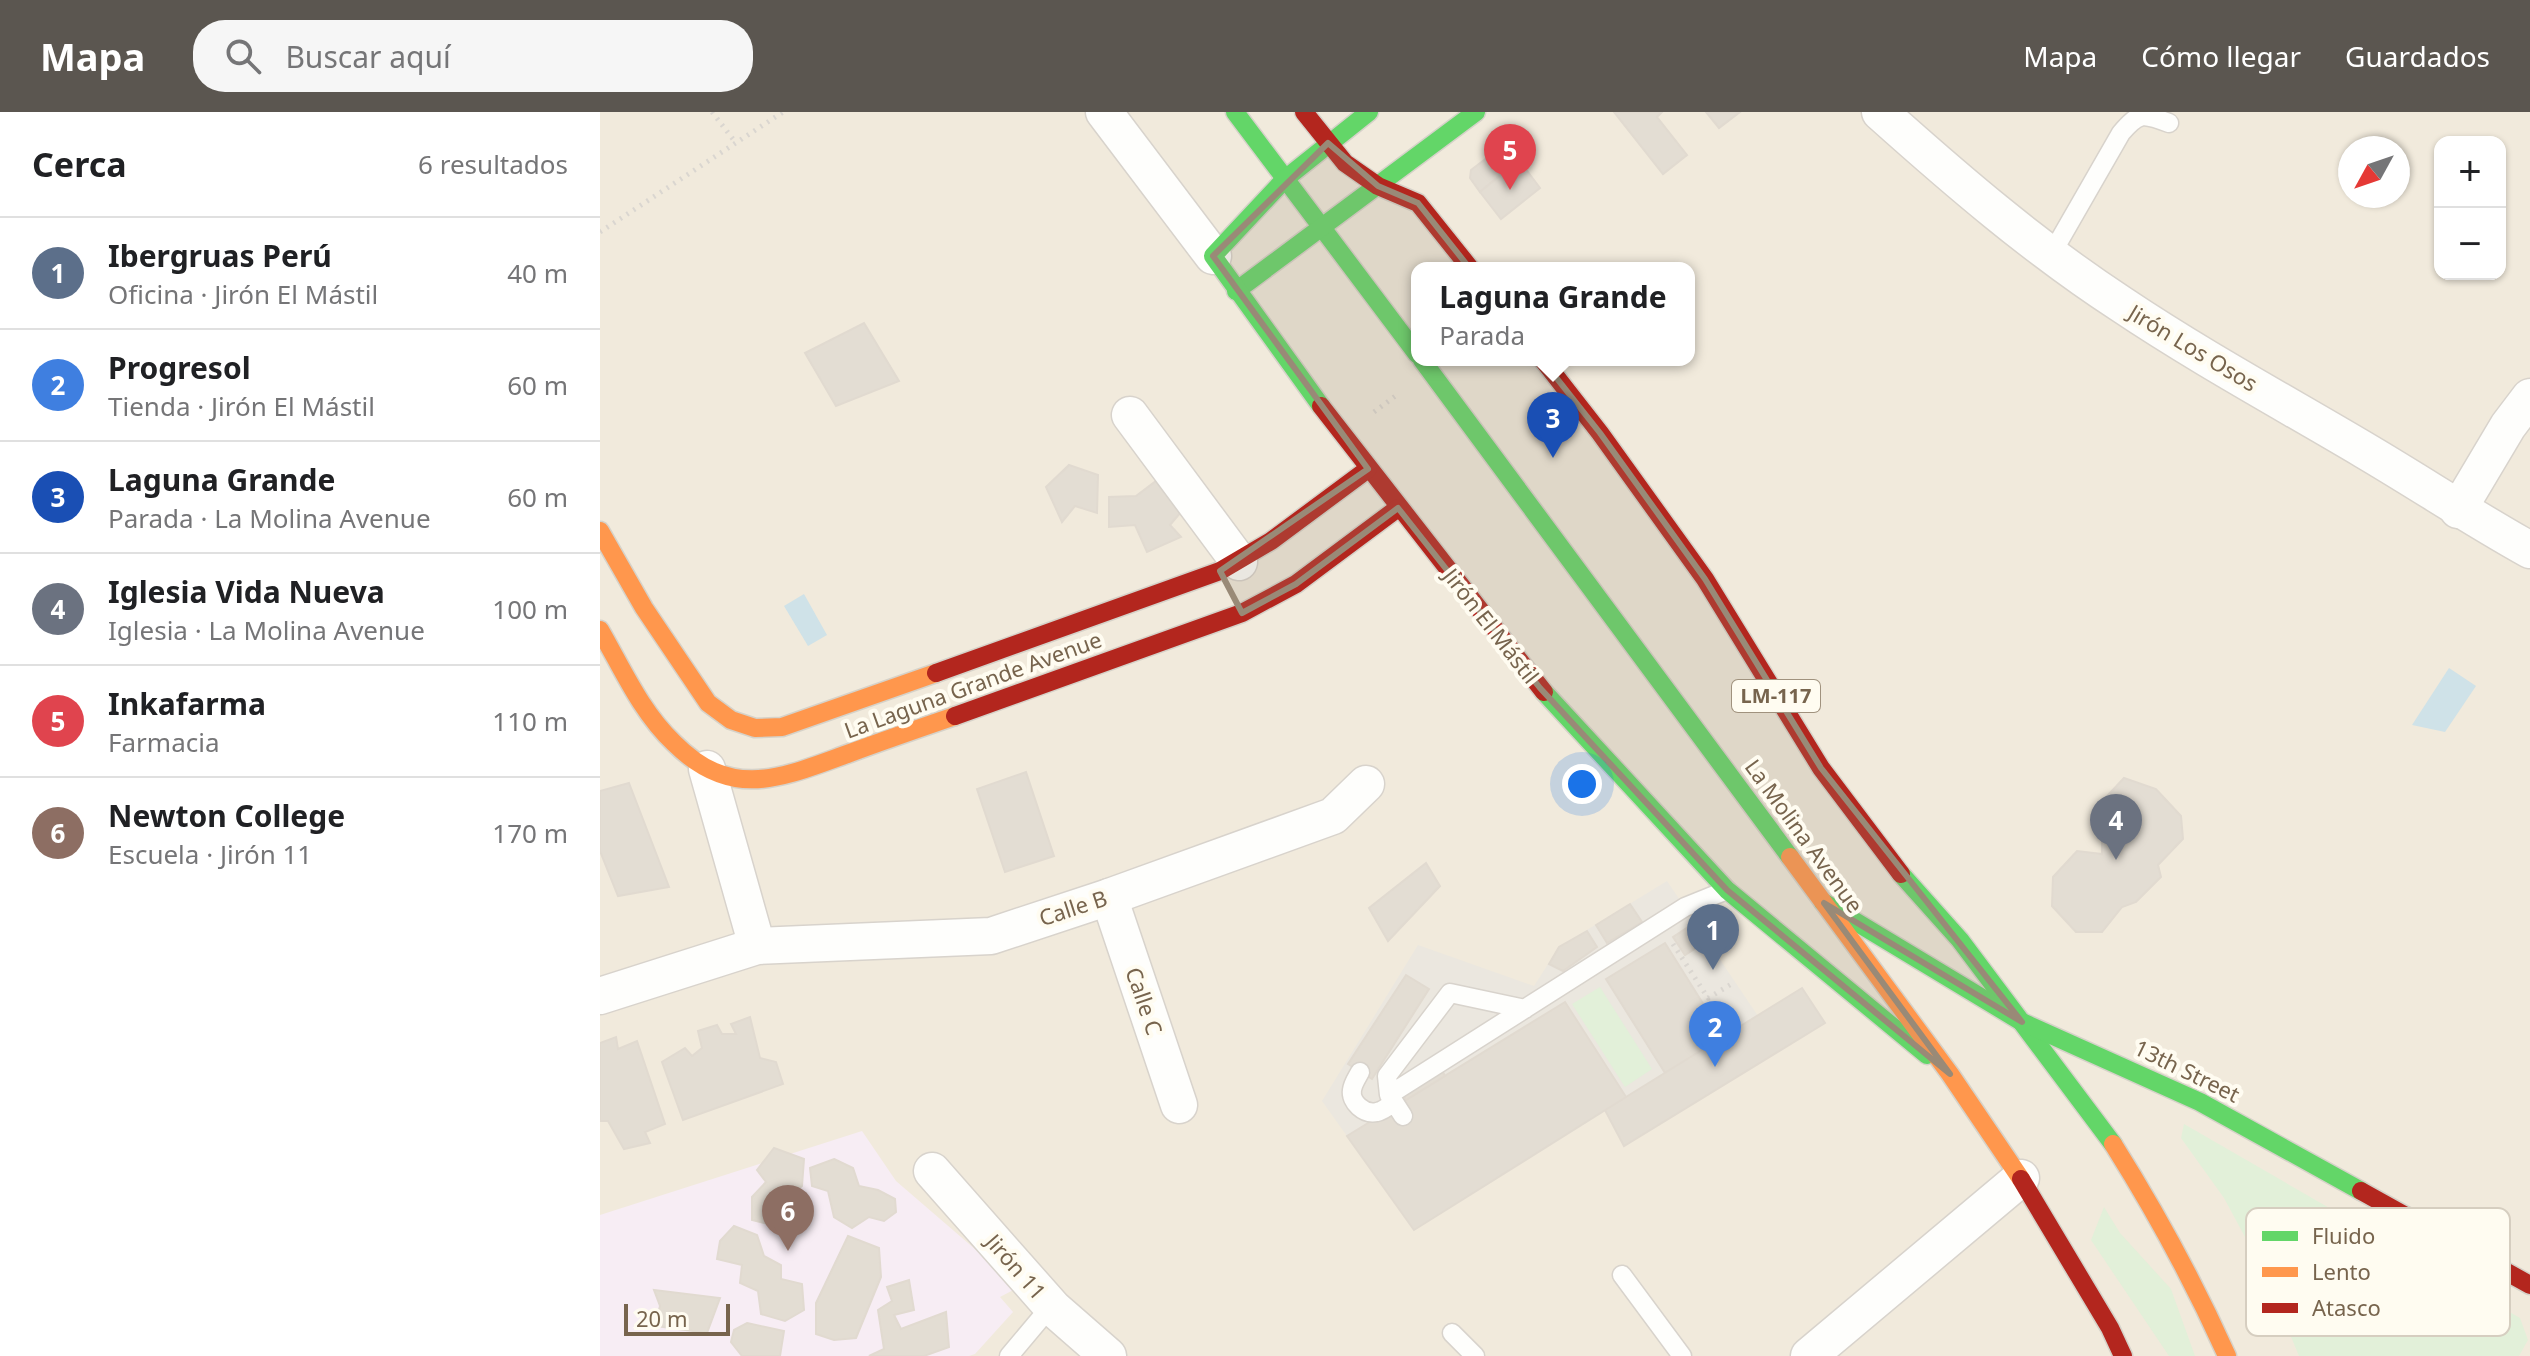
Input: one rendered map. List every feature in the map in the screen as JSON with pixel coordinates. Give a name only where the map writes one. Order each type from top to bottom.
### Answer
[{"type":"street","name":"Jirón El Mástil","points":[[1104,112],[1368,469],[1540,688],[1727,890],[1950,1074]]},
{"type":"street","points":[[1235,112],[1411,346]]},
{"type":"street","points":[[1304,112],[1345,163],[1378,186],[1418,203],[1465,262]]},
{"type":"street","points":[[1213,256],[1285,179],[1369,112]]},
{"type":"street","points":[[1236,291],[1476,112]]},
{"type":"street","name":"Jirón Los Osos","points":[[1880,112],[2051,255],[2180,342],[2530,550]]},
{"type":"street","name":"La Molina Avenue","points":[[1427,366],[1950,1074],[2021,1178],[2110,1328],[2123,1356]]},
{"type":"street","name":"LM-117","points":[[1548,366],[1705,579],[1821,768],[1900,873],[1960,940],[2103,1129],[2159,1217],[2227,1356]]},
{"type":"street","points":[[2458,510],[2508,426],[2530,397]]},
{"type":"street","points":[[1130,415],[1233,586]]},
{"type":"street","name":"La Laguna Grande Avenue","points":[[609,627],[650,716],[678,751],[707,769],[744,779],[780,778],[1233,586],[1368,469]]},
{"type":"street","name":"La Laguna Grande Avenue","points":[[600,531],[644,608],[708,703],[731,720],[755,728],[782,727],[1133,604],[1233,586],[1296,584],[1398,508]]},
{"type":"street","points":[[609,627],[644,608]]},
{"type":"street","points":[[707,769],[757,946]]},
{"type":"street","name":"Calle B","points":[[600,996],[757,946],[991,936],[1333,816],[1366,784]]},
{"type":"street","name":"Calle C","points":[[1109,897],[1179,1105]]},
{"type":"street","name":"13th Street","points":[[1823,902],[2022,1022],[2200,1102],[2391,1208]]},
{"type":"street","name":"Jirón 11","points":[[932,1171],[1051,1306],[1108,1356]]},
{"type":"street","points":[[1809,1356],[2021,1178]]},
{"type":"street","name":"13th Street","points":[[2510,1274],[2530,1285]]},
{"type":"lane","points":[[2051,255],[2121,133],[2135,117],[2149,115],[2169,123]]},
{"type":"lane","points":[[1525,1009],[1450,993],[1387,1076],[1389,1095],[1525,1009],[1685,907],[1727,890]]},
{"type":"lane","points":[[1360,1072],[1352,1087],[1356,1104],[1369,1112],[1377,1112],[1394,1102],[1403,1116]]},
{"type":"lane","points":[[1622,1275],[1682,1356]]},
{"type":"lane","points":[[1009,1356],[1051,1306]]},
{"type":"lane","points":[[1452,1333],[1475,1356]]},
{"type":"path","points":[[712,112],[736,143]]},
{"type":"path","points":[[600,232],[783,112]]},
{"type":"path","points":[[1344,435],[1425,366]]},
{"type":"highlighted area","points":[[1328,143],[1378,186],[1418,203],[1600,433],[1705,579],[1821,768],[2022,1022],[1824,903],[1950,1074],[1727,890],[1540,688],[1398,508],[1296,584],[1242,613],[1220,571],[1368,469],[1213,256]]},
{"type":"shaded area","points":[[600,112],[2530,112],[2530,1356],[600,1356]]},
{"type":"shaded area","points":[[804,594],[827,635],[808,646],[784,606]]},
{"type":"shaded area","points":[[2449,668],[2476,686],[2445,732],[2412,725]]},
{"type":"shaded area","points":[[1667,881],[1758,1016],[1414,1230],[1322,1101],[1418,945],[1534,986],[1559,947]]},
{"type":"shaded area","points":[[862,1131],[896,1181],[1019,1287],[1000,1297],[1013,1312],[975,1354],[600,1356],[600,1215]]},
{"type":"green space","points":[[1600,987],[1652,1069],[1625,1087],[1572,1004]]},
{"type":"green space","points":[[2184,1124],[2329,1208],[2246,1208],[2246,1239],[2224,1198],[2181,1138]]},
{"type":"green space","points":[[2104,1207],[2120,1233],[2171,1289],[2195,1356],[2169,1356],[2091,1240]]},
{"type":"green space","points":[[2510,1312],[2520,1318],[2528,1340],[2519,1356],[2299,1356],[2291,1336],[2510,1336]]},
{"type":"building","points":[[1614,112],[1662,112],[1657,117],[1687,155],[1663,174]]},
{"type":"building","points":[[1706,112],[1740,112],[1719,128]]},
{"type":"building","points":[[1505,144],[1519,160],[1480,192],[1470,178],[1471,170]]},
{"type":"building","points":[[1519,160],[1540,188],[1501,219],[1480,192]]},
{"type":"building","points":[[864,323],[899,381],[836,406],[805,353]]},
{"type":"building","points":[[1069,465],[1098,475],[1097,513],[1075,506],[1062,522],[1046,487]]},
{"type":"building","points":[[1156,481],[1181,512],[1170,525],[1181,537],[1147,552],[1135,525],[1109,527],[1109,497],[1136,496]]},
{"type":"building","points":[[1026,772],[1054,856],[1005,872],[977,789]]},
{"type":"building","points":[[2124,778],[2156,789],[2181,816],[2183,839],[2158,865],[2161,877],[2136,902],[2122,907],[2102,932],[2076,932],[2052,906],[2053,877],[2077,851],[2102,854],[2102,823],[2095,809]]},
{"type":"building","points":[[629,783],[669,887],[618,896],[600,851],[600,791]]},
{"type":"building","points":[[1426,863],[1440,886],[1388,941],[1369,908]]},
{"type":"building","points":[[1630,904],[1642,922],[1607,943],[1596,925]]},
{"type":"building","points":[[1693,924],[1705,942],[1685,955],[1673,937]]},
{"type":"building","points":[[1587,931],[1597,947],[1563,971],[1549,964],[1559,947]]},
{"type":"building","points":[[1665,943],[1724,1037],[1665,1073],[1606,979]]},
{"type":"building","points":[[1406,975],[1429,989],[1372,1079],[1348,1064]]},
{"type":"building","points":[[1802,988],[1825,1023],[1624,1146],[1605,1110]]},
{"type":"building","points":[[1565,1002],[1626,1097],[1414,1230],[1347,1136]]},
{"type":"building","points":[[750,1017],[760,1058],[776,1062],[783,1084],[683,1120],[662,1062],[685,1048],[692,1056],[702,1048],[698,1031],[717,1025],[722,1034],[736,1034],[731,1024]]},
{"type":"building","points":[[616,1037],[618,1049],[637,1041],[665,1124],[645,1132],[650,1143],[624,1149],[608,1121],[600,1121],[600,1043]]},
{"type":"building","points":[[1436,1060],[1445,1076],[1406,1100],[1398,1085]]},
{"type":"building","points":[[774,1148],[804,1159],[802,1186],[787,1198],[790,1212],[772,1225],[752,1220],[752,1197],[766,1182],[757,1170]]},
{"type":"building","points":[[834,1159],[853,1168],[859,1186],[878,1190],[895,1199],[896,1212],[884,1221],[869,1217],[852,1228],[834,1217],[828,1191],[812,1186],[810,1168]]},
{"type":"building","points":[[734,1226],[757,1235],[764,1256],[781,1265],[781,1279],[802,1284],[804,1310],[785,1321],[761,1314],[758,1291],[740,1283],[742,1265],[717,1259],[720,1241]]},
{"type":"building","points":[[848,1236],[879,1248],[881,1277],[856,1338],[834,1340],[816,1334],[816,1303]]},
{"type":"building","points":[[909,1280],[914,1310],[894,1315],[901,1329],[946,1312],[949,1347],[924,1356],[869,1356],[884,1349],[878,1310],[892,1301],[887,1287]]},
{"type":"building","points":[[654,1290],[720,1298],[707,1333],[655,1326],[660,1306]]},
{"type":"building","points":[[747,1323],[784,1331],[780,1356],[742,1356],[731,1342],[734,1330]]},
{"type":"traffic: fast","points":[[1235,112],[1411,346]]},
{"type":"traffic: fast","points":[[1321,406],[1213,256],[1285,179],[1369,112]]},
{"type":"traffic: fast","points":[[1236,291],[1476,112]]},
{"type":"traffic: fast","points":[[1426,366],[1790,857]]},
{"type":"traffic: fast","points":[[1544,692],[1727,890],[1927,1055]]},
{"type":"traffic: fast","points":[[1901,874],[1960,940],[2113,1144]]},
{"type":"traffic: fast","points":[[1823,902],[2022,1022],[2200,1102],[2361,1191]]},
{"type":"traffic: slow","points":[[600,531],[644,608],[708,703],[731,720],[755,728],[782,727],[936,673]]},
{"type":"traffic: slow","points":[[600,630],[633,689],[662,731],[696,761],[717,773],[738,778],[780,776],[955,716]]},
{"type":"traffic: slow","points":[[1790,857],[1950,1074],[2021,1179]]},
{"type":"traffic: slow","points":[[2113,1144],[2174,1248],[2227,1356]]},
{"type":"traffic: jam","points":[[1304,112],[1345,163],[1378,186],[1418,203],[1465,262]]},
{"type":"traffic: jam","points":[[1548,366],[1705,579],[1821,768],[1901,874]]},
{"type":"traffic: jam","points":[[1321,406],[1544,692]]},
{"type":"traffic: jam","points":[[936,673],[1220,571],[1271,541],[1368,469]]},
{"type":"traffic: jam","points":[[955,716],[1242,613],[1296,584],[1398,508]]},
{"type":"traffic: jam","points":[[2021,1179],[2110,1328],[2123,1356]]},
{"type":"traffic: jam","points":[[2361,1191],[2392,1208]]},
{"type":"traffic: jam","points":[[2510,1274],[2530,1285]]},
{"type":"place","name":"Inkafarma","points":[[1510,190]]},
{"type":"place","name":"Laguna Grande","points":[[1553,458]]},
{"type":"place","name":"Iglesia Vida Nueva","points":[[2116,860]]},
{"type":"place","name":"Ibergruas Perú","points":[[1713,970]]},
{"type":"place","name":"Progresol","points":[[1715,1067]]},
{"type":"place","name":"Newton College","points":[[788,1251]]}]
